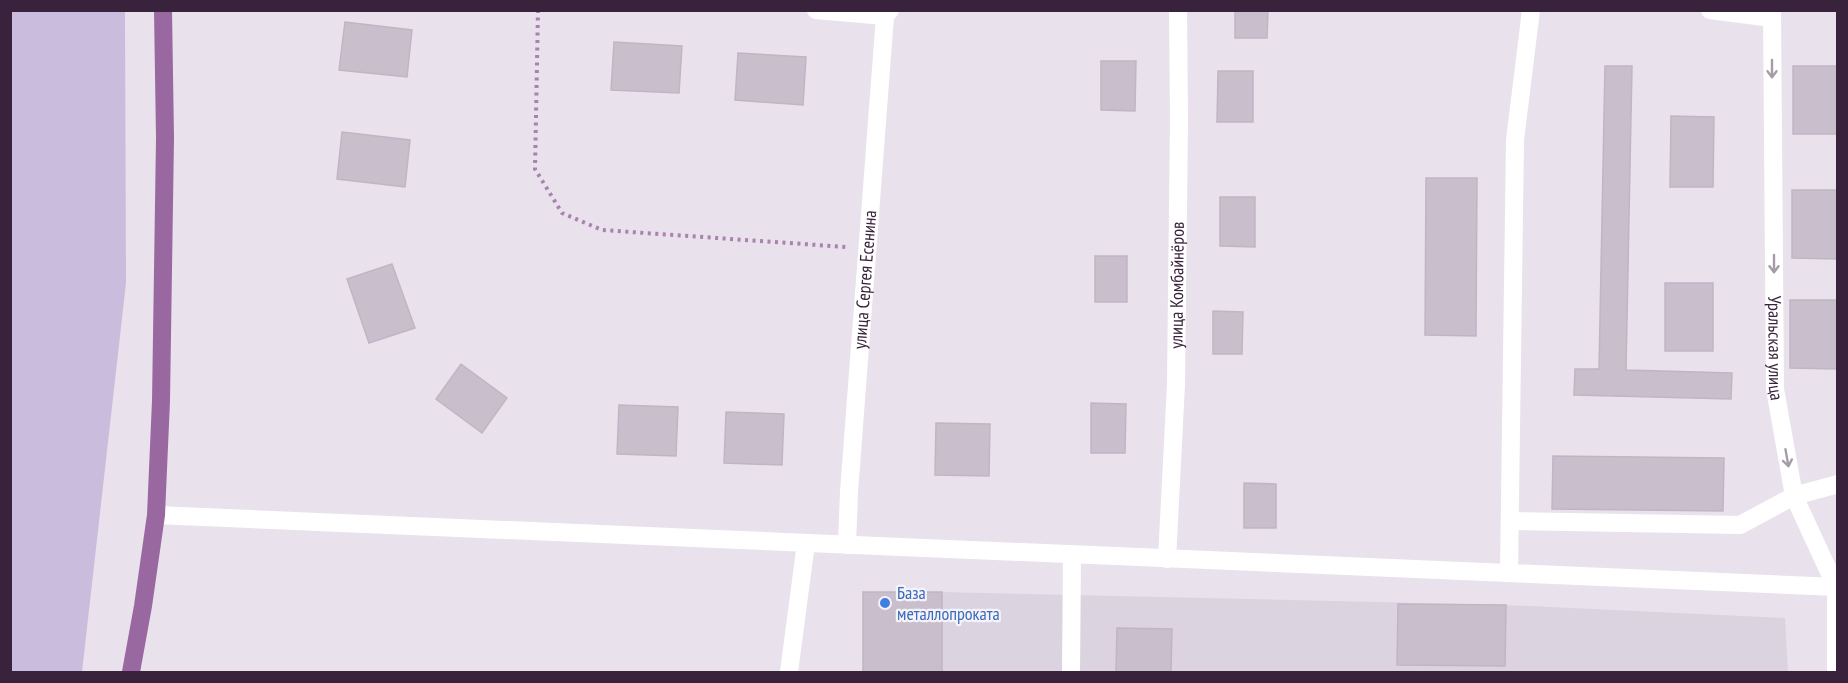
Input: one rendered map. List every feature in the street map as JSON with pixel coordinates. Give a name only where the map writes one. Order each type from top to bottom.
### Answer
[{"type":"main road","points":[[131,672],[156,515],[161,401],[165,138],[163,10]]},
{"type":"street","name":"улица Сергея Есенина","points":[[816,10],[888,13],[867,248],[847,545]]},
{"type":"street","name":"улица Комбайнёров","points":[[1167,559],[1176,384],[1178,10]]},
{"type":"street","points":[[1509,573],[1515,141],[1531,10]]},
{"type":"street","points":[[1710,10],[1772,14]]},
{"type":"street","name":"Уральская улица","points":[[1772,14],[1774,389],[1794,496],[1837,585],[1836,672]]},
{"type":"street","points":[[1511,521],[1740,525],[1794,496],[1838,484]]},
{"type":"street","points":[[156,515],[1167,559],[1837,585]]},
{"type":"street","points":[[789,672],[806,543]]},
{"type":"street","points":[[1071,672],[1072,555]]},
{"type":"path","points":[[538,10],[535,169],[562,213],[602,230],[867,248]]},
{"type":"shaded area","points":[[10,11],[125,11],[126,283],[82,672],[11,672]]},
{"type":"shaded area","points":[[863,592],[1506,605],[1785,618],[1788,672],[863,672]]},
{"type":"building","points":[[1235,10],[1268,10],[1267,38],[1235,38]]},
{"type":"building","points":[[345,22],[412,30],[407,77],[339,70]]},
{"type":"building","points":[[614,42],[682,46],[679,93],[611,90]]},
{"type":"building","points":[[738,53],[806,57],[803,105],[735,100]]},
{"type":"building","points":[[1101,61],[1136,61],[1135,111],[1101,110]]},
{"type":"building","points":[[1605,66],[1632,66],[1626,370],[1732,373],[1731,399],[1574,395],[1575,369],[1599,369]]},
{"type":"building","points":[[1793,66],[1838,66],[1838,134],[1793,134]]},
{"type":"building","points":[[1218,71],[1253,71],[1253,122],[1217,122]]},
{"type":"building","points":[[1671,116],[1714,117],[1713,187],[1670,187]]},
{"type":"building","points":[[342,132],[410,140],[405,187],[337,179]]},
{"type":"building","points":[[1426,178],[1477,178],[1476,336],[1425,335]]},
{"type":"building","points":[[1792,190],[1838,190],[1838,259],[1792,258]]},
{"type":"building","points":[[1220,197],[1255,197],[1255,247],[1220,246]]},
{"type":"building","points":[[1095,256],[1127,256],[1127,302],[1095,302]]},
{"type":"building","points":[[392,264],[415,328],[369,343],[347,279]]},
{"type":"building","points":[[1665,283],[1713,283],[1713,351],[1665,351]]},
{"type":"building","points":[[1790,300],[1838,300],[1838,369],[1790,368]]},
{"type":"building","points":[[1213,311],[1243,312],[1242,354],[1213,354]]},
{"type":"building","points":[[461,364],[507,398],[482,433],[436,399]]},
{"type":"building","points":[[1091,403],[1126,404],[1125,453],[1091,453]]},
{"type":"building","points":[[619,405],[678,407],[676,456],[617,454]]},
{"type":"building","points":[[726,412],[784,414],[782,465],[724,463]]},
{"type":"building","points":[[936,423],[990,424],[989,476],[935,475]]},
{"type":"building","points":[[1553,456],[1724,458],[1723,511],[1552,509]]},
{"type":"building","points":[[1244,483],[1276,484],[1276,528],[1244,528]]},
{"type":"building","points":[[863,592],[942,592],[942,672],[863,672]]},
{"type":"building","points":[[1398,604],[1506,605],[1505,666],[1397,665]]},
{"type":"building","points":[[1117,628],[1172,629],[1171,672],[1116,672]]},
{"type":"place","name":"База металлопроката","points":[[885,603]]}]
